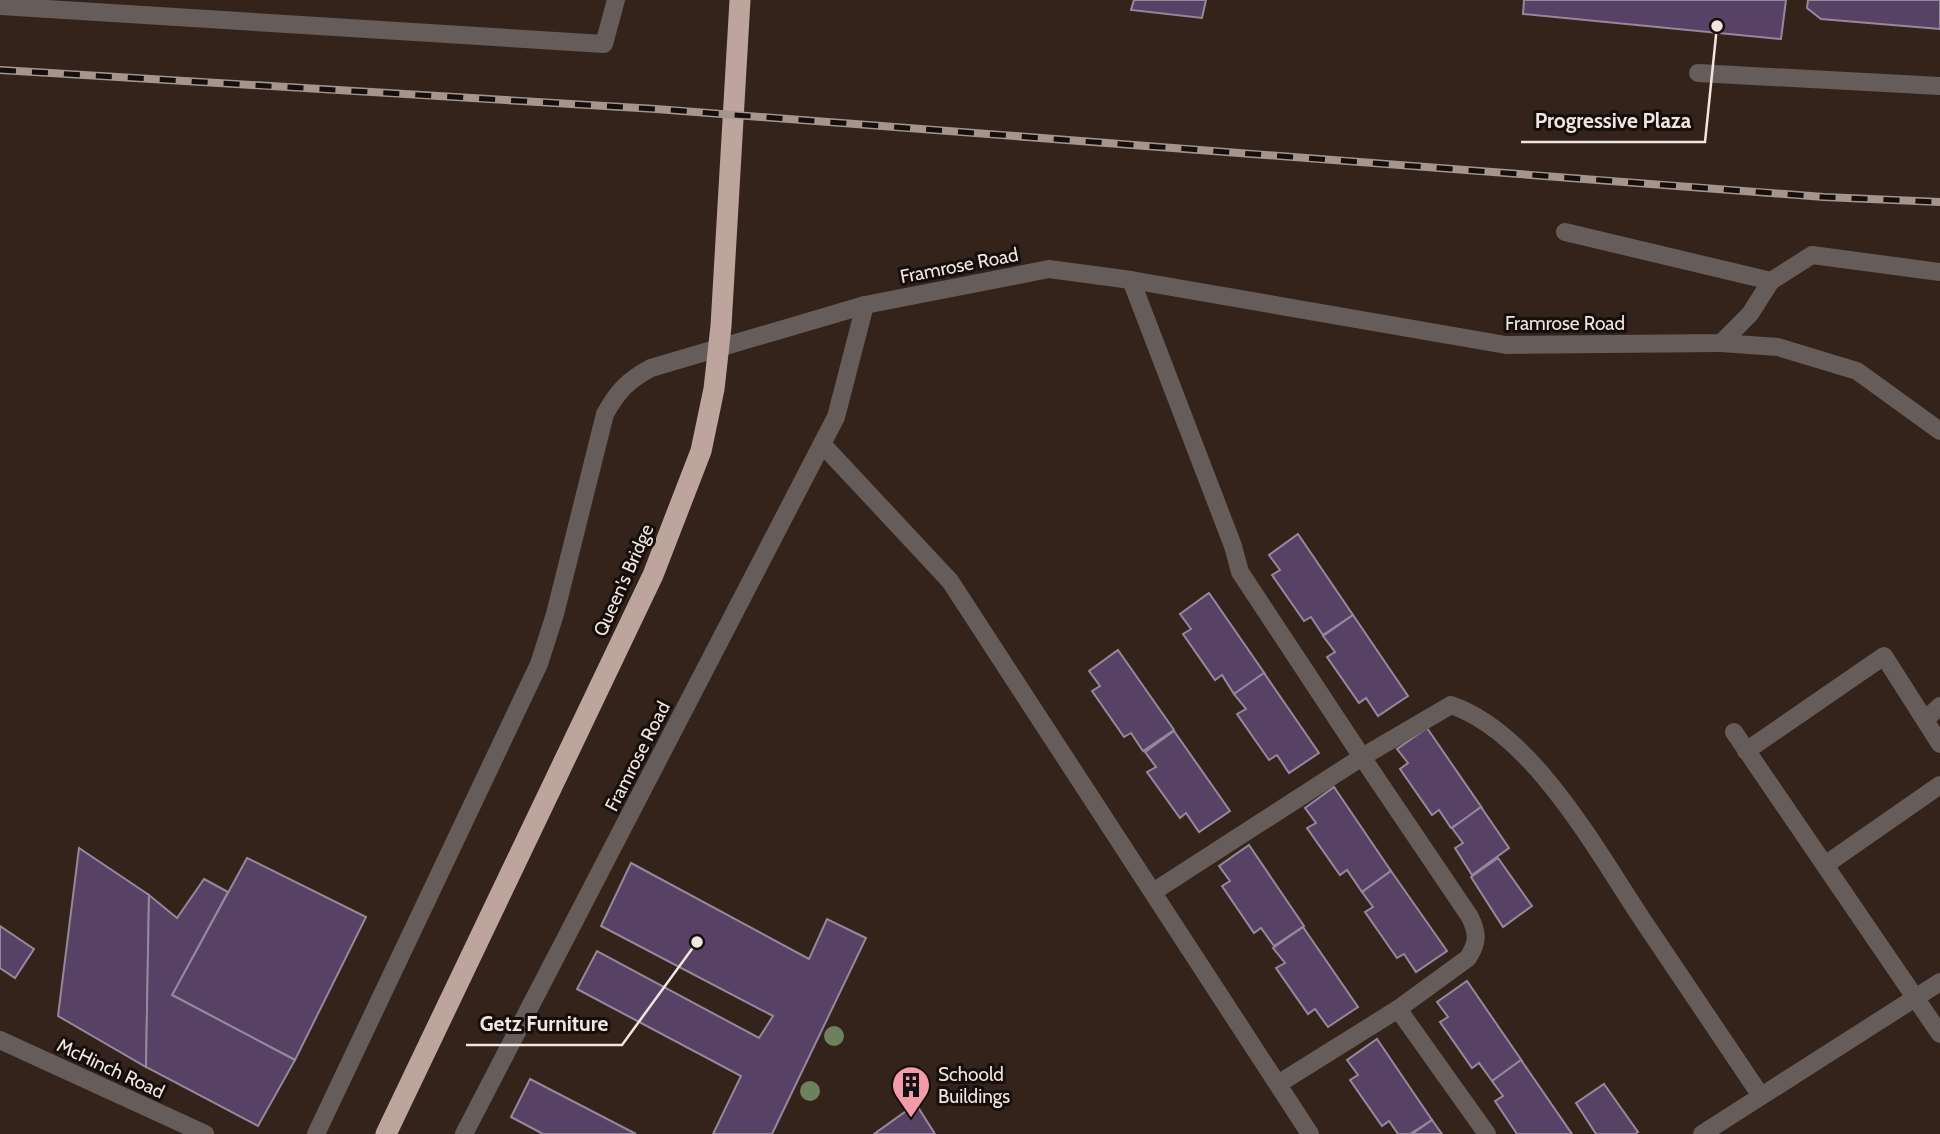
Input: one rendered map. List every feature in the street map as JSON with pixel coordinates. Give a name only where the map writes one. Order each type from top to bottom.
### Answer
[{"type":"highway","name":"Queen's Bridge","points":[[386,1134],[653,575],[701,451],[714,389],[721,326],[740,0]]},
{"type":"street","points":[[0,6],[604,44],[616,0]]},
{"type":"street","points":[[1698,73],[1940,86]]},
{"type":"street","points":[[1565,232],[1771,281]]},
{"type":"street","points":[[1721,343],[1749,314],[1771,281],[1811,255],[1940,272]]},
{"type":"street","name":"Framrose Road","points":[[464,1134],[836,417],[865,305],[1049,269],[1130,279],[1506,345],[1721,343],[1778,346],[1857,371],[1940,431]]},
{"type":"street","points":[[1130,279],[1233,546],[1240,572],[1478,933],[1475,947],[1468,958],[1398,1009],[1278,1084]]},
{"type":"street","points":[[316,1134],[539,664],[605,414],[617,393],[629,380],[650,368],[865,305]]},
{"type":"street","points":[[822,444],[950,580],[1310,1134]]},
{"type":"street","points":[[1746,751],[1884,656],[1940,744]]},
{"type":"street","points":[[1153,892],[1362,757],[1451,705],[1472,712],[1555,789],[1761,1096]]},
{"type":"street","points":[[1925,720],[1940,706]]},
{"type":"street","points":[[1734,732],[1940,1034]]},
{"type":"street","points":[[1825,866],[1940,785]]},
{"type":"street","points":[[1702,1134],[1940,982]]},
{"type":"street","points":[[1398,1009],[1487,1134]]},
{"type":"street","name":"McHinch Road","points":[[0,1040],[205,1134]]},
{"type":"building","points":[[1134,0],[1206,0],[1202,18],[1131,10]]},
{"type":"building","points":[[1524,0],[1786,0],[1781,39],[1523,14]]},
{"type":"building","points":[[1808,0],[1940,0],[1940,29],[1821,19],[1807,8]]},
{"type":"building","points":[[1298,534],[1353,615],[1323,635],[1311,617],[1304,621],[1272,575],[1280,570],[1269,555]]},
{"type":"building","points":[[1209,593],[1265,674],[1234,694],[1222,675],[1215,680],[1183,634],[1191,629],[1180,614]]},
{"type":"building","points":[[1353,615],[1408,696],[1378,716],[1366,698],[1359,703],[1327,657],[1335,652],[1323,636]]},
{"type":"building","points":[[1118,650],[1174,730],[1143,751],[1131,733],[1124,737],[1092,691],[1100,686],[1089,671]]},
{"type":"building","points":[[1264,673],[1319,753],[1289,773],[1277,755],[1269,760],[1237,714],[1246,709],[1234,694]]},
{"type":"building","points":[[1427,728],[1482,808],[1451,828],[1439,810],[1432,815],[1400,769],[1408,763],[1397,749]]},
{"type":"building","points":[[1174,731],[1230,811],[1199,832],[1186,813],[1180,818],[1147,772],[1156,767],[1145,752]]},
{"type":"building","points":[[1334,787],[1391,871],[1362,892],[1347,870],[1340,875],[1307,828],[1316,823],[1305,808]]},
{"type":"building","points":[[1481,807],[1509,848],[1472,875],[1455,848],[1463,843],[1452,828]]},
{"type":"building","points":[[1249,845],[1304,926],[1274,946],[1261,928],[1254,933],[1222,886],[1230,881],[1219,866]]},
{"type":"building","points":[[79,848],[149,895],[146,1067],[58,1016]]},
{"type":"building","points":[[247,858],[366,917],[295,1060],[172,995]]},
{"type":"building","points":[[1498,858],[1532,906],[1503,927],[1471,877]]},
{"type":"building","points":[[631,863],[809,959],[827,919],[866,938],[772,1134],[713,1134],[741,1076],[577,989],[597,951],[759,1038],[773,1016],[601,926]]},
{"type":"building","points":[[1391,871],[1447,951],[1416,972],[1404,954],[1397,958],[1365,912],[1373,907],[1362,892]]},
{"type":"building","points":[[204,879],[228,892],[172,995],[295,1060],[258,1126],[146,1067],[149,895],[177,918]]},
{"type":"building","points":[[0,926],[34,949],[15,978],[0,968]]},
{"type":"building","points":[[1303,927],[1358,1007],[1328,1027],[1315,1009],[1308,1014],[1276,968],[1285,963],[1273,948]]},
{"type":"building","points":[[1467,981],[1522,1061],[1492,1081],[1479,1063],[1472,1068],[1440,1022],[1448,1017],[1437,1002]]},
{"type":"building","points":[[1377,1039],[1432,1120],[1410,1134],[1398,1134],[1389,1121],[1382,1126],[1350,1080],[1358,1075],[1347,1060]]},
{"type":"building","points":[[1521,1060],[1572,1134],[1517,1134],[1495,1101],[1503,1096],[1492,1081]]},
{"type":"building","points":[[530,1079],[636,1134],[543,1134],[511,1117]]},
{"type":"building","points":[[1604,1084],[1638,1132],[1635,1134],[1596,1134],[1576,1103]]},
{"type":"building","name":"Schoold Buildings","points":[[916,1104],[935,1134],[874,1134]]},
{"type":"building","points":[[1432,1120],[1442,1134],[1412,1134]]},
{"type":"railway","points":[[0,70],[656,109],[1824,197],[1940,202]]},
{"type":"place","name":"Progressive Plaza","points":[[1717,26]]},
{"type":"place","name":"Getz Furniture","points":[[697,942]]},
{"type":"place","name":"Schoold Buildings","points":[[911,1119]]}]
